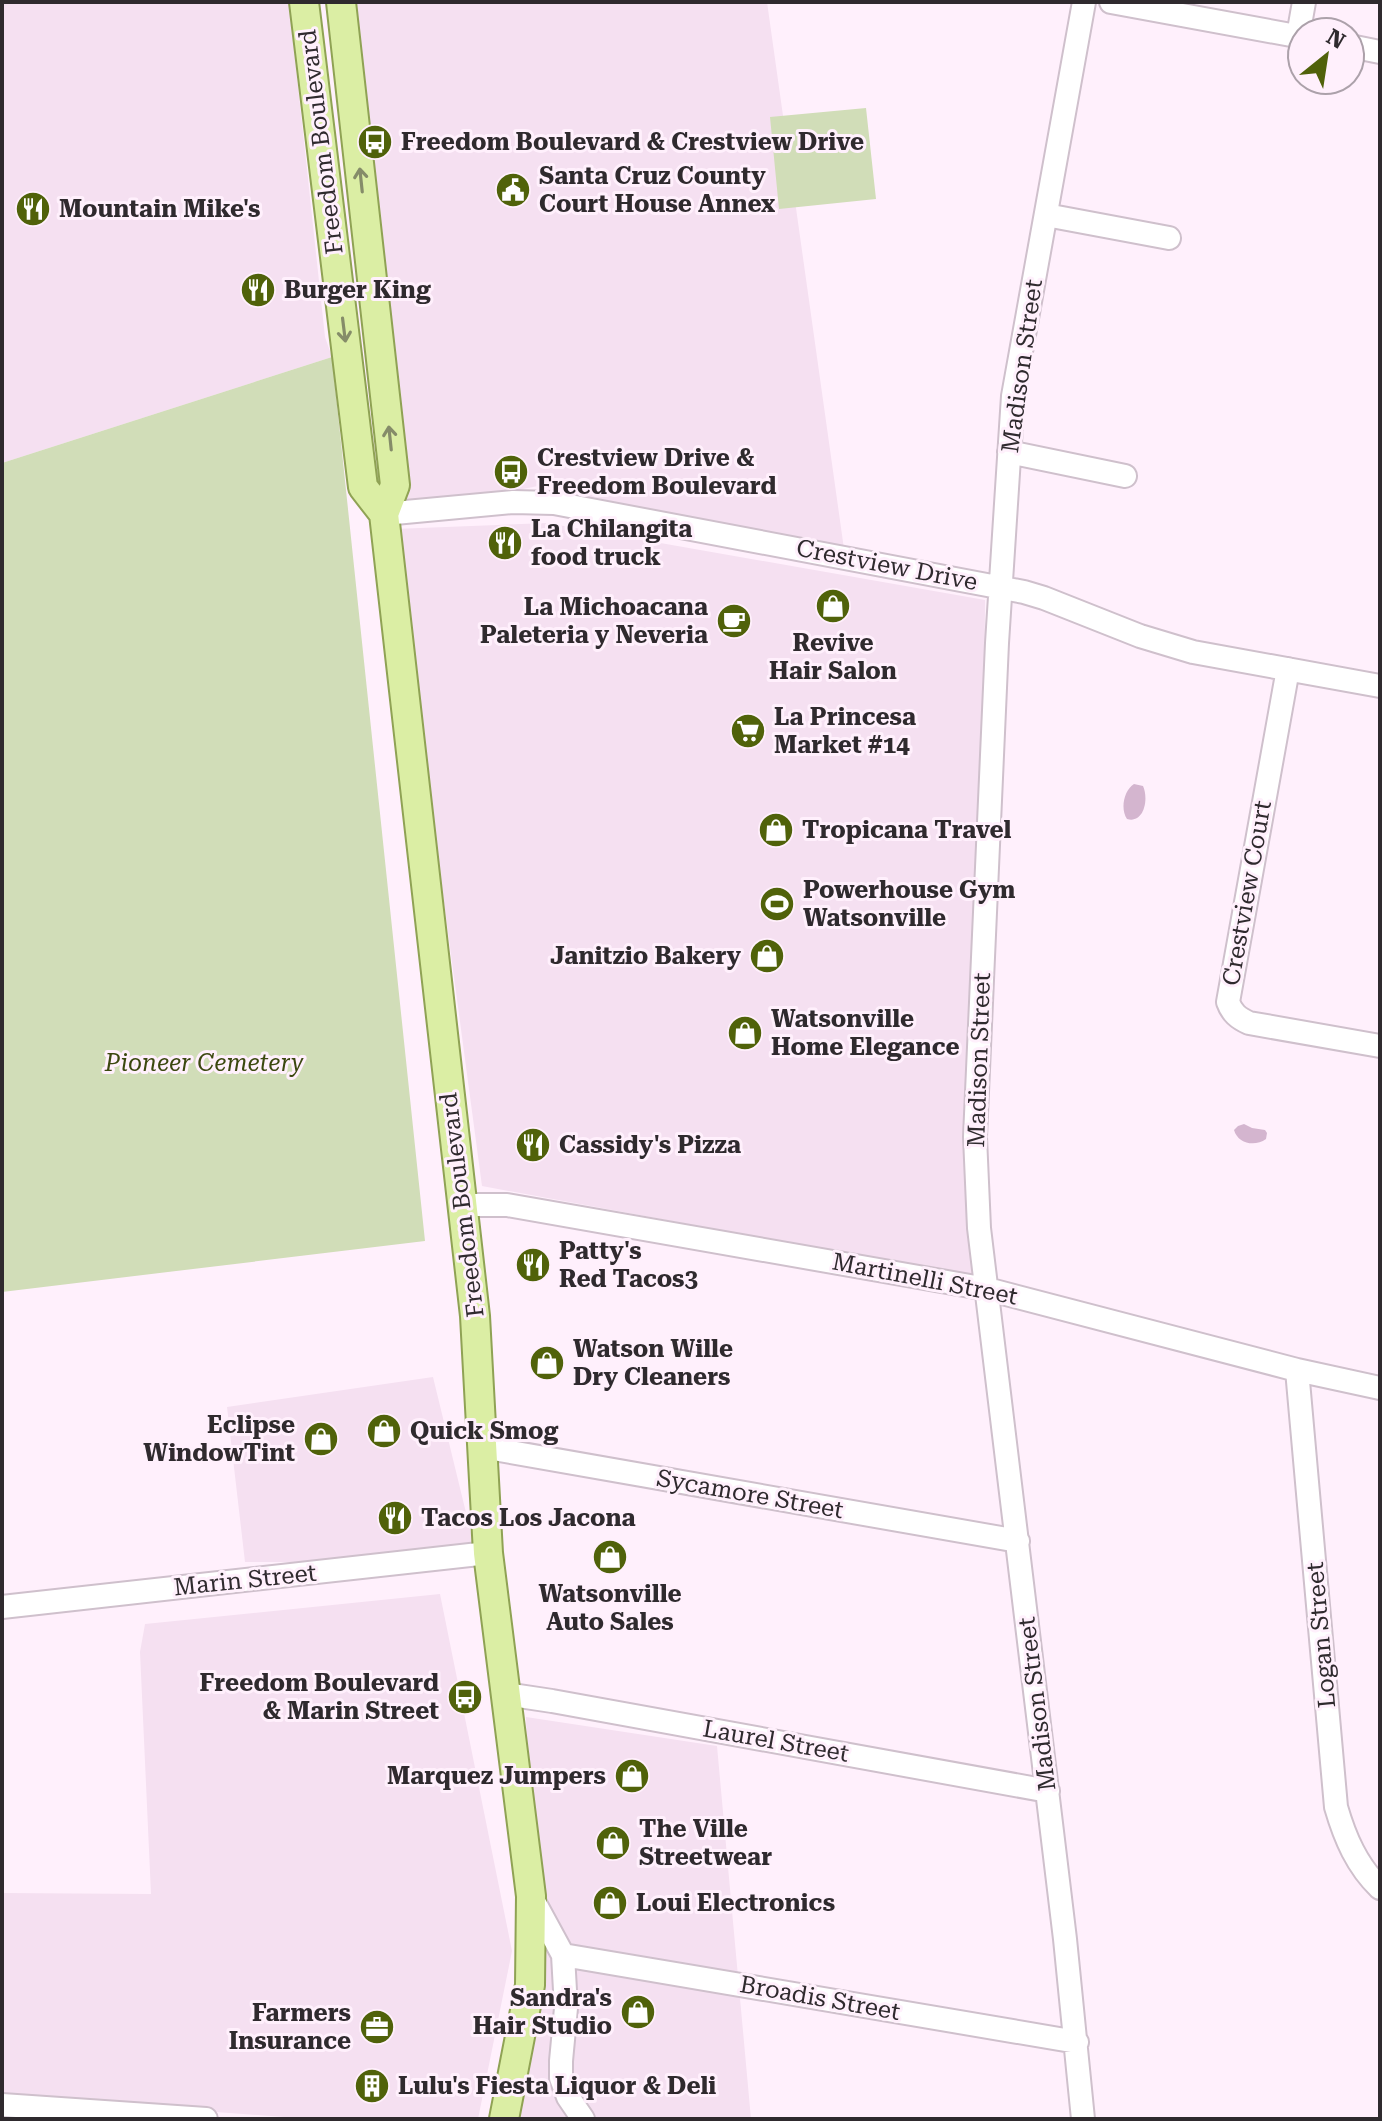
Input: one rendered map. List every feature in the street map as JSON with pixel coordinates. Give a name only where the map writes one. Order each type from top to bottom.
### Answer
[{"type":"main road","name":"Freedom Boulevard","points":[[304,2],[363,487],[384,514]]},
{"type":"main road","name":"Freedom Boulevard","points":[[341,2],[395,485],[384,514],[475,1316],[488,1553],[531,1896],[530,1985],[504,2119]]},
{"type":"street","name":"Madison Street","points":[[1083,2119],[1048,1791],[978,1214],[975,1137],[1000,587],[1013,396],[1084,2]]},
{"type":"street","points":[[1111,2],[1286,33]]},
{"type":"street","points":[[1046,215],[1169,238]]},
{"type":"street","points":[[1009,452],[1125,476]]},
{"type":"street","name":"Crestview Drive","points":[[384,514],[513,502],[554,503],[1000,587],[1044,598],[1169,646],[1380,686]]},
{"type":"street","name":"Crestview Court","points":[[1288,669],[1228,1002],[1231,1011],[1249,1023],[1380,1046]]},
{"type":"street","name":"Martinelli Street","points":[[463,1205],[507,1205],[987,1289],[1297,1370],[1380,1388]]},
{"type":"street","name":"Logan Street","points":[[1297,1370],[1336,1807],[1352,1851],[1380,1888]]},
{"type":"street","name":"Sycamore Street","points":[[482,1447],[1018,1541]]},
{"type":"street","name":"Marin Street","points":[[2,1607],[488,1553]]},
{"type":"street","name":"Laurel Street","points":[[505,1694],[1048,1791]]},
{"type":"street","name":"Freedom Boulevard","points":[[531,1896],[563,1955],[566,2008],[561,2061],[564,2089],[583,2119]]},
{"type":"street","name":"Broadis Street","points":[[563,1955],[1077,2042]]},
{"type":"street","points":[[2,2105],[206,2119]]},
{"type":"shaded area","points":[[2,2],[289,2],[325,337],[332,357],[2,463]]},
{"type":"shaded area","points":[[357,2],[767,2],[844,549],[538,486],[400,514]]},
{"type":"shaded area","points":[[547,523],[985,600],[981,1278],[482,1186],[394,529]]},
{"type":"shaded area","points":[[1134,784],[1143,786],[1145,803],[1141,814],[1133,820],[1127,819],[1124,800]]},
{"type":"shaded area","points":[[1244,1124],[1265,1130],[1266,1139],[1257,1143],[1243,1141],[1234,1130]]},
{"type":"shaded area","points":[[433,1377],[478,1562],[245,1562],[227,1407]]},
{"type":"shaded area","points":[[440,1594],[512,1951],[478,2119],[311,2119],[2,2096],[2,1893],[151,1894],[140,1652],[145,1624]]},
{"type":"shaded area","points":[[526,1717],[717,1746],[751,2119],[517,2119],[531,1896]]},
{"type":"green space","points":[[866,108],[876,199],[779,209],[770,117]]},
{"type":"green space","name":"Pioneer Cemetery","points":[[332,357],[425,1241],[2,1292],[2,463]]},
{"type":"place","name":"Freedom Boulevard & Crestview Drive","points":[[375,142]]},
{"type":"place","name":"Santa Cruz County Court House Annex","points":[[513,190]]},
{"type":"place","name":"Mountain Mike's","points":[[33,209]]},
{"type":"place","name":"Burger King","points":[[258,290]]},
{"type":"place","name":"Crestview Drive & Freedom Boulevard","points":[[511,472]]},
{"type":"place","name":"La Chilangita food truck","points":[[505,543]]},
{"type":"place","name":"Revive Hair Salon","points":[[833,606]]},
{"type":"place","name":"La Michoacana Paleteria y Neveria","points":[[734,621]]},
{"type":"place","name":"La Princesa Market #14","points":[[748,731]]},
{"type":"place","name":"Tropicana Travel","points":[[776,830]]},
{"type":"place","name":"Powerhouse Gym Watsonville","points":[[777,904]]},
{"type":"place","name":"Janitzio Bakery","points":[[767,956]]},
{"type":"place","name":"Watsonville Home Elegance","points":[[745,1033]]},
{"type":"place","name":"Cassidy's Pizza","points":[[533,1145]]},
{"type":"place","name":"Patty's Red Tacos3","points":[[533,1265]]},
{"type":"place","name":"Watson Wille Dry Cleaners","points":[[547,1363]]},
{"type":"place","name":"Quick Smog","points":[[384,1431]]},
{"type":"place","name":"Eclipse WindowTint","points":[[321,1439]]},
{"type":"place","name":"Tacos Los Jacona","points":[[395,1518]]},
{"type":"place","name":"Watsonville Auto Sales","points":[[610,1557]]},
{"type":"place","name":"Freedom Boulevard & Marin Street","points":[[465,1697]]},
{"type":"place","name":"Marquez Jumpers","points":[[632,1776]]},
{"type":"place","name":"The Ville Streetwear","points":[[613,1843]]},
{"type":"place","name":"Loui Electronics","points":[[610,1903]]},
{"type":"place","name":"Sandra's Hair Studio","points":[[638,2012]]},
{"type":"place","name":"Farmers Insurance","points":[[377,2027]]},
{"type":"place","name":"Lulu's Fiesta Liquor & Deli","points":[[372,2086]]}]
